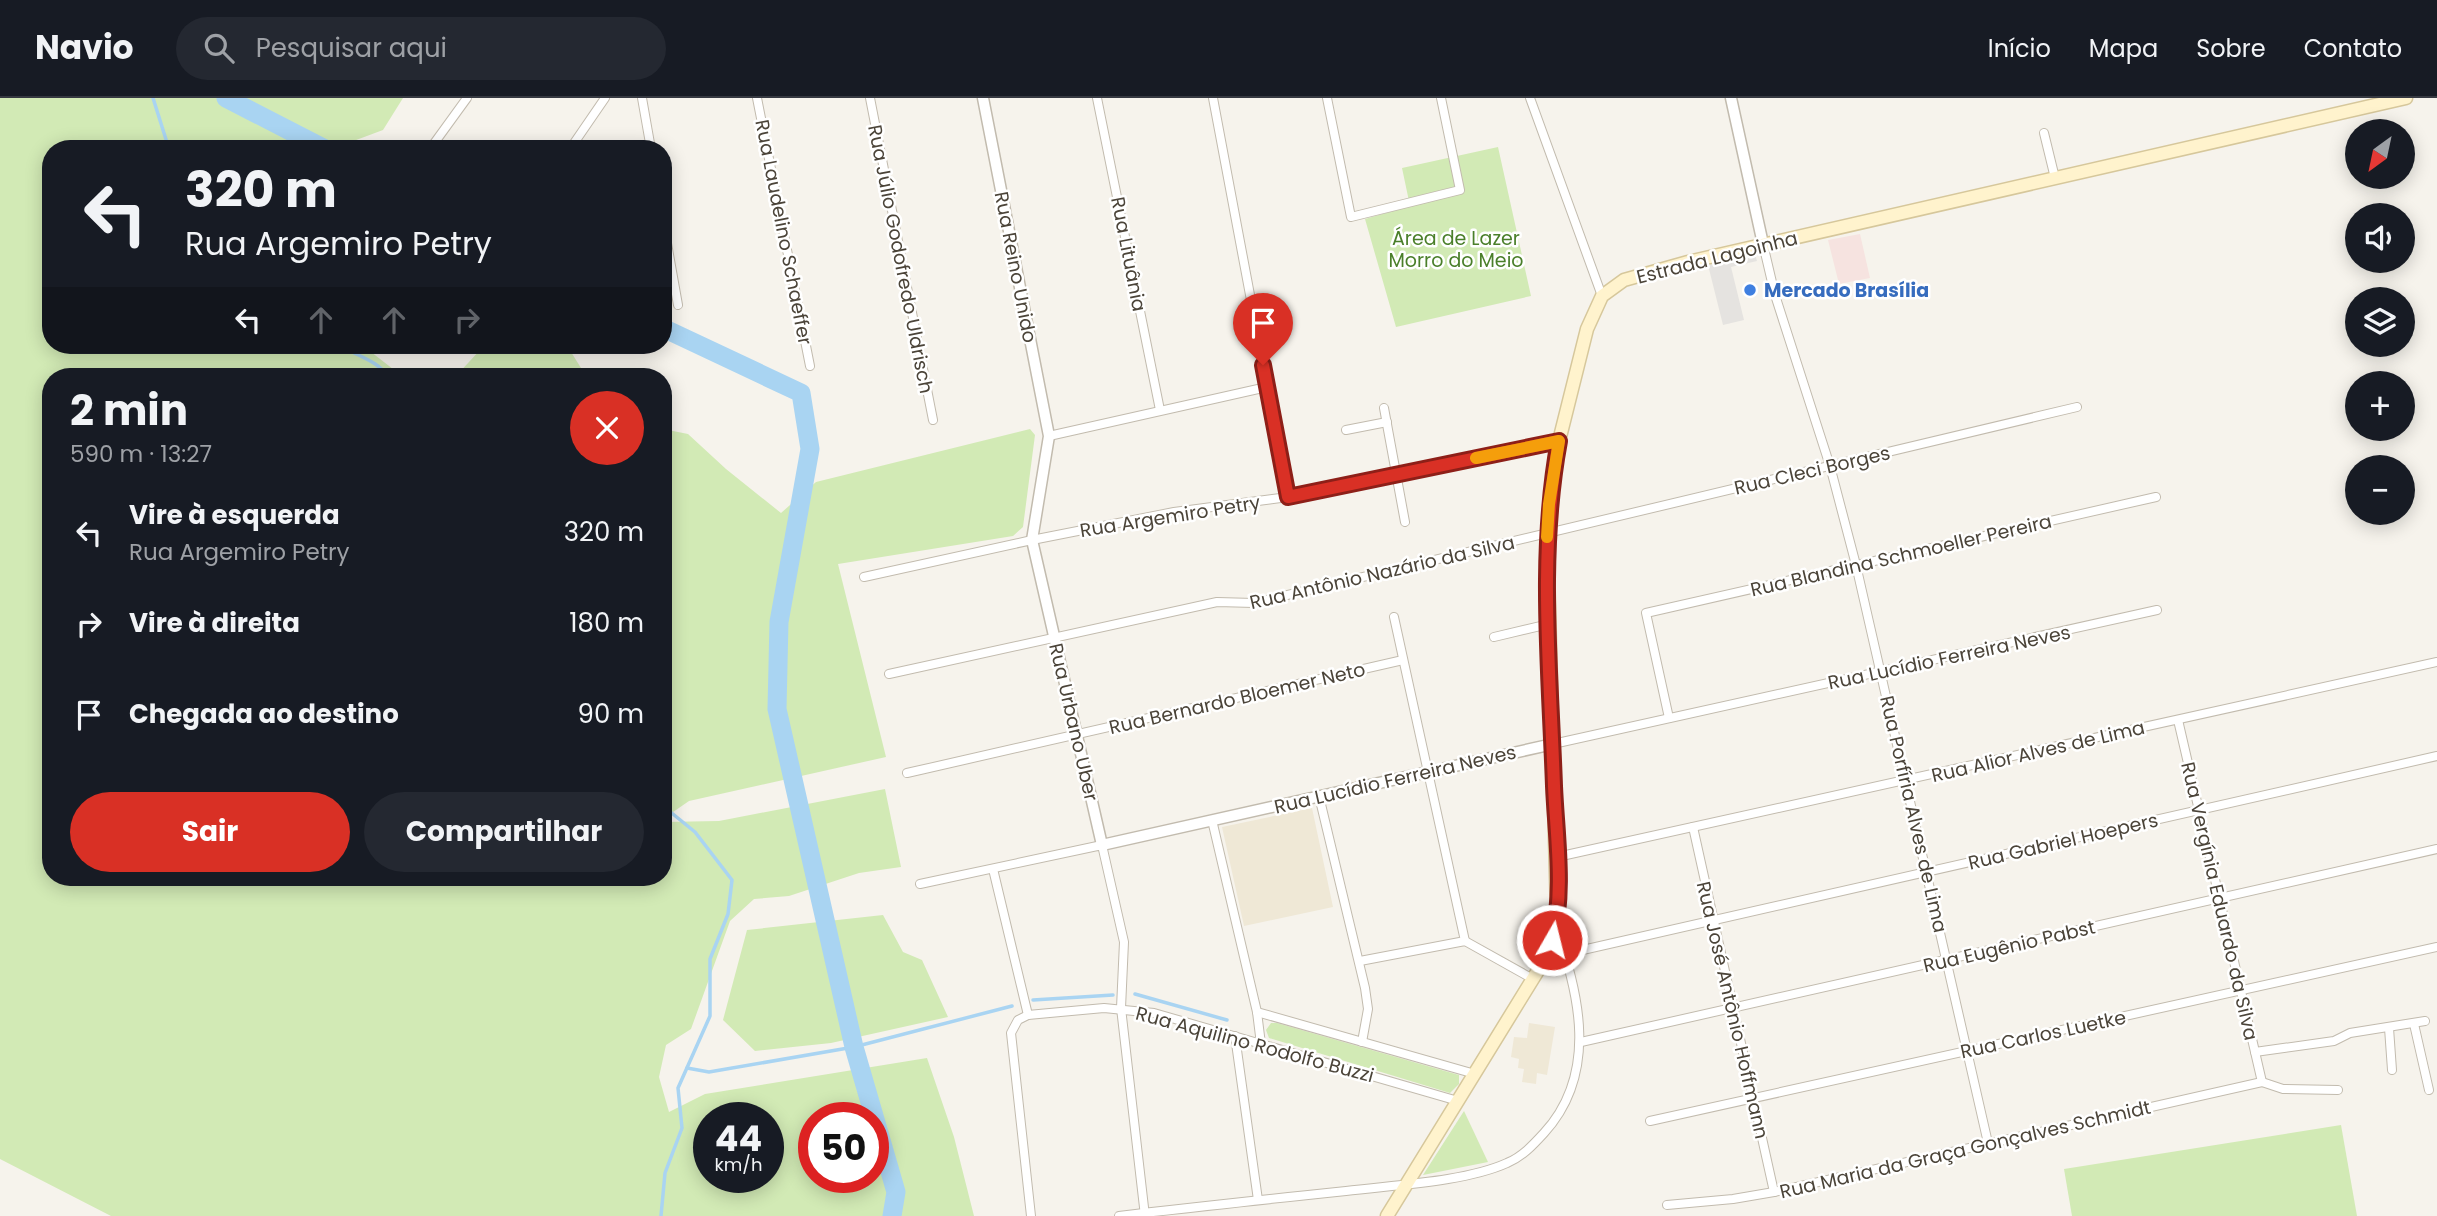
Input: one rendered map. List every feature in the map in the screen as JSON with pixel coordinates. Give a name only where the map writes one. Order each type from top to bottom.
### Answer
[{"type":"main road","name":"Estrada Lagoinha","points":[[1602,296],[1636,275],[2406,98]]},
{"type":"main road","points":[[1387,1216],[1533,979],[1549,951],[1556,927],[1557,858],[1547,534],[1559,441],[1587,329],[1602,296]]},
{"type":"street","points":[[437,140],[467,98]]},
{"type":"street","points":[[576,140],[605,98]]},
{"type":"street","points":[[642,98],[649,140]]},
{"type":"street","name":"Rua Laudelino Schaeffer","points":[[757,98],[810,366]]},
{"type":"street","name":"Rua Júlio Godofredo Uldrisch","points":[[870,98],[933,420]]},
{"type":"street","name":"Rua Reino Unido","points":[[983,98],[1049,436]]},
{"type":"street","name":"Rua Lituânia","points":[[1097,98],[1160,410]]},
{"type":"street","points":[[1213,98],[1288,497]]},
{"type":"street","points":[[1327,98],[1351,217],[1460,190],[1441,98]]},
{"type":"street","points":[[1530,98],[1602,296]]},
{"type":"street","points":[[1731,98],[1763,244]]},
{"type":"street","points":[[2044,133],[2055,178]]},
{"type":"street","name":"Rua Porfíria Alves de Lima","points":[[1763,244],[1775,295],[1830,466],[1856,565],[1988,1143]]},
{"type":"street","points":[[672,271],[678,305]]},
{"type":"street","points":[[1049,436],[1267,387]]},
{"type":"street","name":"Rua Cleci Borges","points":[[1547,534],[2077,407]]},
{"type":"street","points":[[1384,408],[1405,522]]},
{"type":"street","points":[[1346,430],[1387,422]]},
{"type":"street","name":"Rua Urbano Uber","points":[[1049,436],[1032,540],[1124,942],[1121,1009],[1145,1215]]},
{"type":"street","name":"Rua Argemiro Petry","points":[[864,577],[1174,512],[1288,497],[1559,441]]},
{"type":"street","name":"Rua Blandina Schmoeller Pereira","points":[[1670,718],[1646,613],[2156,497]]},
{"type":"street","name":"Rua Antônio Nazário da Silva","points":[[889,674],[1217,602],[1254,603],[1547,534]]},
{"type":"street","name":"Rua Lucídio Ferreira Neves","points":[[920,884],[2157,611]]},
{"type":"street","points":[[1394,617],[1465,941]]},
{"type":"street","points":[[1494,637],[1549,624]]},
{"type":"street","name":"Rua Bernardo Bloemer Neto","points":[[907,773],[1403,660]]},
{"type":"street","name":"Rua Alior Alves de Lima","points":[[1557,858],[2437,662]]},
{"type":"street","name":"Rua Vergínia Eduardo da Silva","points":[[2178,720],[2262,1082]]},
{"type":"street","name":"Rua Gabriel Hoepers","points":[[1566,954],[2437,756]]},
{"type":"street","points":[[1319,796],[1360,961],[1368,1009],[1362,1042]]},
{"type":"street","points":[[1212,820],[1257,1012],[1261,1044]]},
{"type":"street","name":"Rua José Antônio Hoffmann","points":[[1693,827],[1774,1192]]},
{"type":"street","name":"Rua Eugênio Pabst","points":[[1581,1042],[2437,849]]},
{"type":"street","points":[[993,869],[1028,1015],[1018,1020],[1011,1033],[1031,1216]]},
{"type":"street","points":[[1119,1216],[1406,1184],[1495,1168],[1524,1153],[1555,1120],[1567,1099],[1576,1073],[1581,1042],[1575,993],[1566,954],[1556,927]]},
{"type":"street","points":[[1360,961],[1465,941],[1533,979]]},
{"type":"street","name":"Rua Carlos Luetke","points":[[1650,1122],[2437,947]]},
{"type":"street","name":"Rua Aquilino Rodolfo Buzzi","points":[[1028,1015],[1082,1009],[1121,1009],[1154,1013],[1458,1101]]},
{"type":"street","points":[[1257,1012],[1475,1074]]},
{"type":"street","points":[[2255,1052],[2334,1041],[2350,1033],[2425,1021]]},
{"type":"street","points":[[2414,1024],[2429,1090]]},
{"type":"street","points":[[2389,1028],[2392,1070]]},
{"type":"street","points":[[1235,1036],[1258,1200]]},
{"type":"street","points":[[2262,1082],[2283,1089],[2338,1090]]},
{"type":"street","name":"Rua Maria da Graça Gonçalves Schmidt","points":[[1667,1205],[1774,1192],[2262,1082]]},
{"type":"shaded area","points":[[1860,234],[1870,278],[1839,284],[1828,240]]},
{"type":"shaded area","points":[[1755,254],[1757,261],[1731,267],[1744,320],[1723,325],[1708,265]]},
{"type":"shaded area","points":[[1312,808],[1333,907],[1244,926],[1222,827]]},
{"type":"shaded area","points":[[1529,1023],[1555,1027],[1547,1075],[1537,1073],[1536,1084],[1522,1082],[1524,1069],[1518,1068],[1519,1059],[1511,1057],[1514,1037],[1527,1038]]},
{"type":"green space","points":[[0,98],[403,98],[383,130],[356,140],[42,140],[42,354],[374,354],[392,368],[42,368],[42,886],[672,886],[672,822],[719,821],[885,789],[901,867],[859,873],[789,896],[754,899],[730,921],[691,1029],[666,1045],[659,1077],[669,1112],[705,1094],[927,1058],[954,1137],[974,1216],[111,1216],[0,1159]]},
{"type":"green space","name":"Área de Lazer Morro do Meio","points":[[1498,147],[1531,296],[1396,327],[1365,219],[1410,206],[1402,168]]},
{"type":"green space","points":[[476,354],[572,354],[581,368],[463,368]]},
{"type":"green space","points":[[1030,429],[1035,435],[1023,527],[1013,536],[838,564],[886,757],[689,801],[672,813],[672,431],[688,434],[781,513],[816,482]]},
{"type":"green space","points":[[883,915],[903,952],[922,960],[948,1017],[831,1043],[755,1051],[723,1020],[747,930]]},
{"type":"green space","points":[[1271,1023],[1459,1075],[1459,1084],[1450,1093],[1269,1038],[1266,1030]]},
{"type":"green space","points":[[1464,1111],[1488,1162],[1423,1175]]},
{"type":"green space","points":[[2341,1125],[2357,1216],[2072,1216],[2064,1169]]},
{"type":"waterway","points":[[153,98],[166,140]]},
{"type":"waterway","points":[[226,98],[308,140]]},
{"type":"waterway","points":[[672,332],[801,393],[810,449],[779,622],[777,709],[854,1047],[896,1192],[892,1216]]},
{"type":"waterway","points":[[357,354],[380,368]]},
{"type":"waterway","points":[[661,1216],[665,1173],[682,1128],[678,1088],[710,1016],[710,959],[728,914],[732,880],[695,832],[672,813]]},
{"type":"waterway","points":[[1135,994],[1227,1020]]},
{"type":"waterway","points":[[1033,1000],[1113,995]]},
{"type":"waterway","points":[[687,1068],[709,1072],[854,1047],[1012,1006]]},
{"type":"slow traffic","points":[[1476,458],[1559,441],[1549,504],[1547,537]]},
{"type":"place","name":"Mercado Brasília","points":[[1750,290]]},
{"type":"route","points":[[1263,365],[1288,497],[1559,441],[1547,534],[1557,858],[1557,912],[1552,940]]}]
